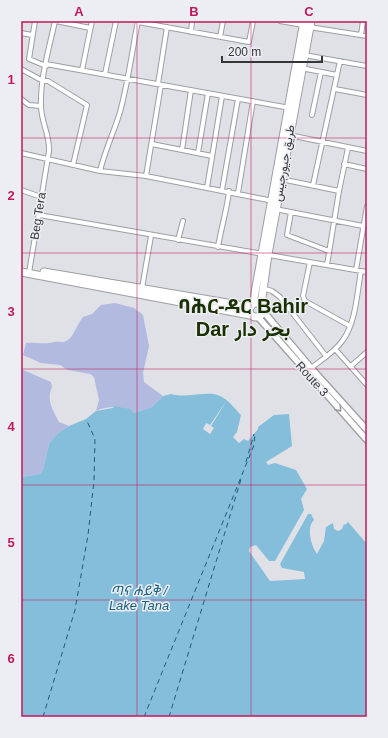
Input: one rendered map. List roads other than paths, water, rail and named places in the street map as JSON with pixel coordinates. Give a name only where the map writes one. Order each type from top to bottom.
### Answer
[{"type":"highway","name":"طريق جيورجيس","points":[[262,308],[265,254],[274,201],[281,179],[289,135],[291,108],[301,68],[301,54],[307,23]]},
{"type":"highway","points":[[274,201],[301,54]]},
{"type":"highway","points":[[250,315],[249,309],[252,305],[265,254]]},
{"type":"highway","points":[[21,268],[26,272],[127,289],[218,304],[252,305],[262,308],[258,317],[218,304]]},
{"type":"main road","points":[[262,308],[308,370],[362,425],[365,432]]},
{"type":"main road","name":"Route 3","points":[[258,317],[308,370],[357,429],[365,432],[367,440]]},
{"type":"main road","points":[[357,429],[367,420]]},
{"type":"street","points":[[35,21],[29,59],[46,65],[105,74],[291,108]]},
{"type":"street","points":[[55,21],[90,28]]},
{"type":"street","name":"Beg Tera","points":[[26,272],[39,215],[48,158],[49,143],[41,106],[43,82],[55,21]]},
{"type":"street","points":[[82,70],[92,21]]},
{"type":"street","points":[[105,74],[116,21]]},
{"type":"street","points":[[191,32],[192,21]]},
{"type":"street","points":[[220,37],[223,21]]},
{"type":"street","points":[[100,171],[104,151],[118,117],[138,22],[249,42],[253,21]]},
{"type":"street","points":[[280,21],[307,23],[367,36]]},
{"type":"street","points":[[361,35],[363,21]]},
{"type":"street","points":[[146,176],[152,144],[167,27]]},
{"type":"street","points":[[21,33],[32,35]]},
{"type":"street","points":[[301,54],[367,66]]},
{"type":"street","points":[[313,185],[340,61]]},
{"type":"street","points":[[301,68],[337,75]]},
{"type":"street","points":[[21,69],[43,82],[48,81],[87,105],[73,165]]},
{"type":"street","points":[[312,115],[321,72]]},
{"type":"street","points":[[335,89],[367,95]]},
{"type":"street","points":[[182,150],[192,90]]},
{"type":"street","points":[[198,153],[208,93]]},
{"type":"street","points":[[207,188],[222,96]]},
{"type":"street","points":[[222,190],[238,98]]},
{"type":"street","points":[[21,100],[29,105],[41,106]]},
{"type":"street","points":[[238,193],[252,101]]},
{"type":"street","points":[[289,135],[322,143],[367,151]]},
{"type":"street","points":[[152,144],[212,156]]},
{"type":"street","points":[[327,265],[338,191],[348,148]]},
{"type":"street","points":[[21,153],[100,171],[146,176],[274,201]]},
{"type":"street","points":[[344,164],[367,169]]},
{"type":"street","points":[[281,179],[338,191]]},
{"type":"street","points":[[21,190],[41,197]]},
{"type":"street","points":[[218,247],[227,209],[229,191]]},
{"type":"street","points":[[356,270],[367,206]]},
{"type":"street","points":[[273,209],[363,226]]},
{"type":"street","points":[[290,212],[287,235],[329,251]]},
{"type":"street","points":[[39,215],[151,236],[367,272]]},
{"type":"street","points":[[178,240],[183,221]]},
{"type":"street","points":[[145,291],[151,236]]},
{"type":"street","points":[[362,237],[367,238]]},
{"type":"street","points":[[310,262],[303,296],[305,302],[350,326]]},
{"type":"street","points":[[308,370],[335,349],[347,335],[361,271]]},
{"type":"street","points":[[262,288],[272,291],[280,297],[326,356]]},
{"type":"street","points":[[335,349],[367,384]]},
{"type":"street","points":[[351,366],[367,352]]},
{"type":"water","name":"ጣና ሐይቅ / Lake Tana","points":[[171,394],[184,396],[215,394],[226,400],[241,415],[237,432],[233,437],[239,443],[244,439],[248,441],[258,427],[274,415],[289,414],[292,446],[266,462],[268,465],[275,463],[296,470],[307,489],[301,499],[304,510],[275,561],[269,561],[256,545],[250,547],[249,551],[270,581],[305,579],[304,572],[282,568],[280,564],[308,514],[311,514],[314,520],[310,527],[310,537],[317,554],[324,541],[326,527],[333,523],[334,529],[338,531],[348,522],[367,544],[367,717],[21,717],[21,477],[40,474],[43,470],[49,444],[57,434],[69,426],[86,419],[96,411],[113,408],[115,406],[130,409],[134,413],[152,407],[163,396]]},
{"type":"district","name":"ባሕር-ዳር Bahir Dar بحر دار","points":[[243,318]]}]
